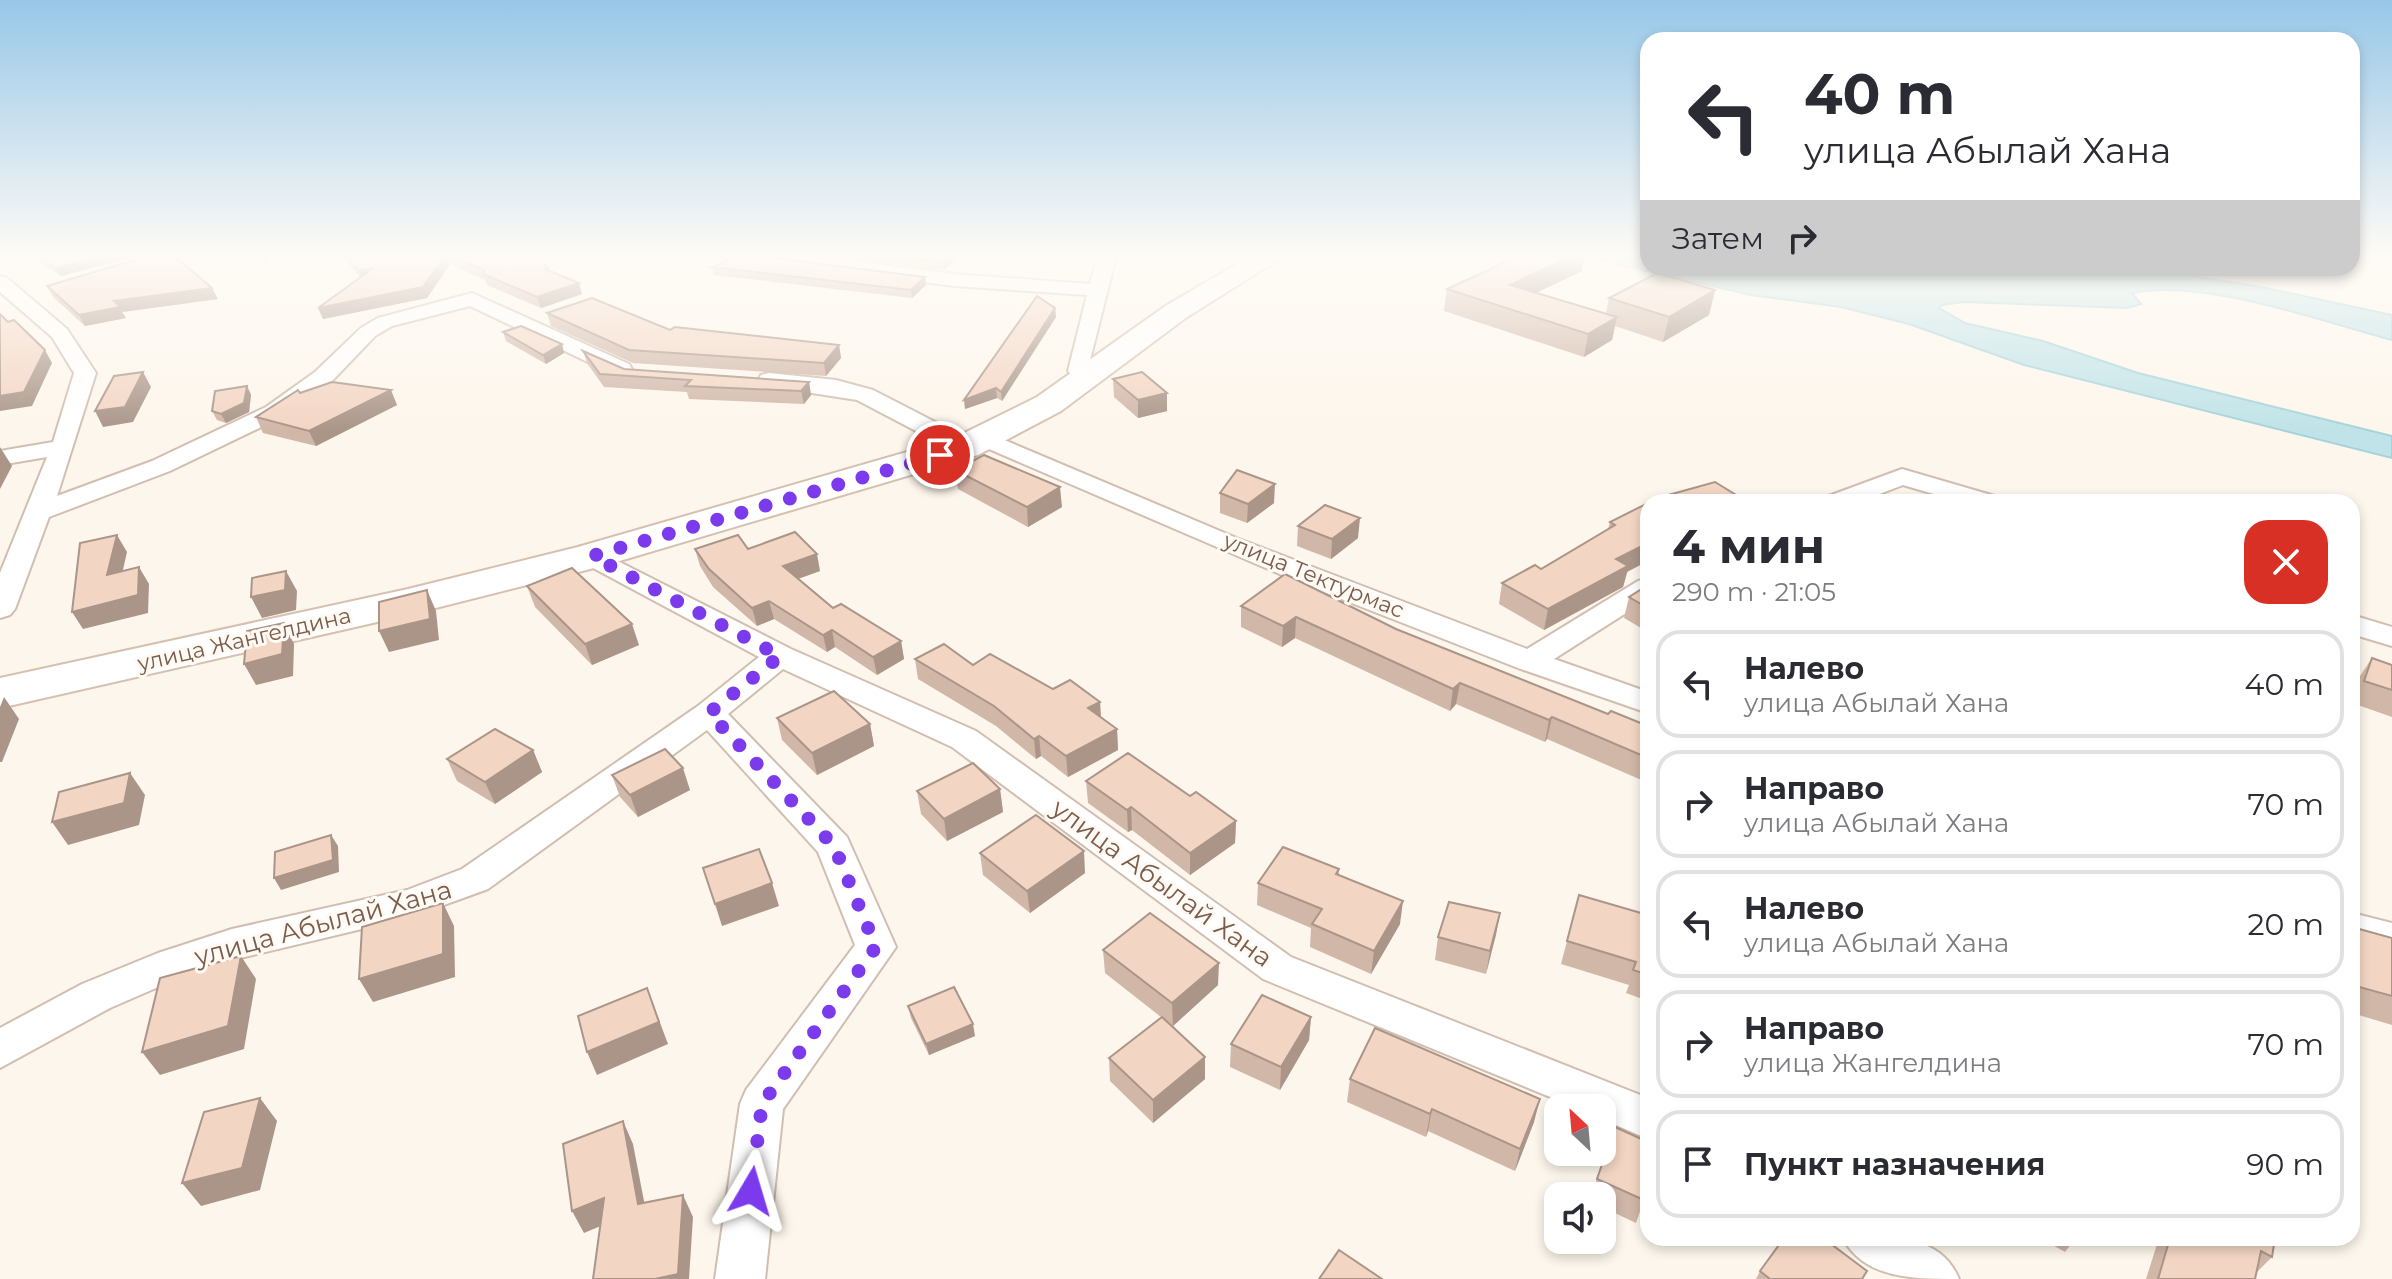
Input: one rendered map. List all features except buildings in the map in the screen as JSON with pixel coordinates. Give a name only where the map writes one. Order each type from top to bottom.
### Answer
[{"type":"street","points":[[0,609],[63,447],[85,373],[60,333],[31,313]]},
{"type":"street","points":[[36,513],[161,466],[274,412],[323,377],[368,332],[385,322],[420,313]]},
{"type":"street","points":[[501,313],[614,366],[642,373]]},
{"type":"street","points":[[1087,378],[1079,371],[1078,364],[1090,313]]},
{"type":"street","name":"улица Жангелдина","points":[[0,693],[408,602],[592,556],[974,442],[1087,378],[1120,350],[1175,313]]},
{"type":"street","name":"улица Тектурмас","points":[[746,379],[836,387],[865,395],[974,442],[1529,661],[1640,700]]},
{"type":"street","points":[[0,458],[63,447]]},
{"type":"street","points":[[1856,494],[1902,477],[1961,494]]},
{"type":"street","name":"улица Абылай Хана","points":[[592,556],[780,656],[964,739],[1277,968],[1541,1072],[1640,1115]]},
{"type":"street","points":[[1529,661],[1640,592]]},
{"type":"street","points":[[2360,627],[2392,637]]},
{"type":"street","name":"улица Абылай Хана","points":[[0,1050],[54,1015],[198,955],[434,898],[475,879],[709,713],[780,656]]},
{"type":"street","points":[[709,713],[834,846],[876,947],[762,1104],[740,1279]]},
{"type":"street","points":[[2360,930],[2392,938]]},
{"type":"street","points":[[1880,1246],[1934,1279]]},
{"type":"water","points":[[1864,313],[1947,313],[1965,323],[2043,341],[2138,373],[2392,436],[2392,458],[2024,365],[1909,324]]},
{"type":"water","points":[[2297,313],[2392,315],[2392,340]]},
{"type":"route","points":[[751,1191],[762,1104],[876,947],[834,846],[709,713],[780,656],[592,556],[940,455]]}]
